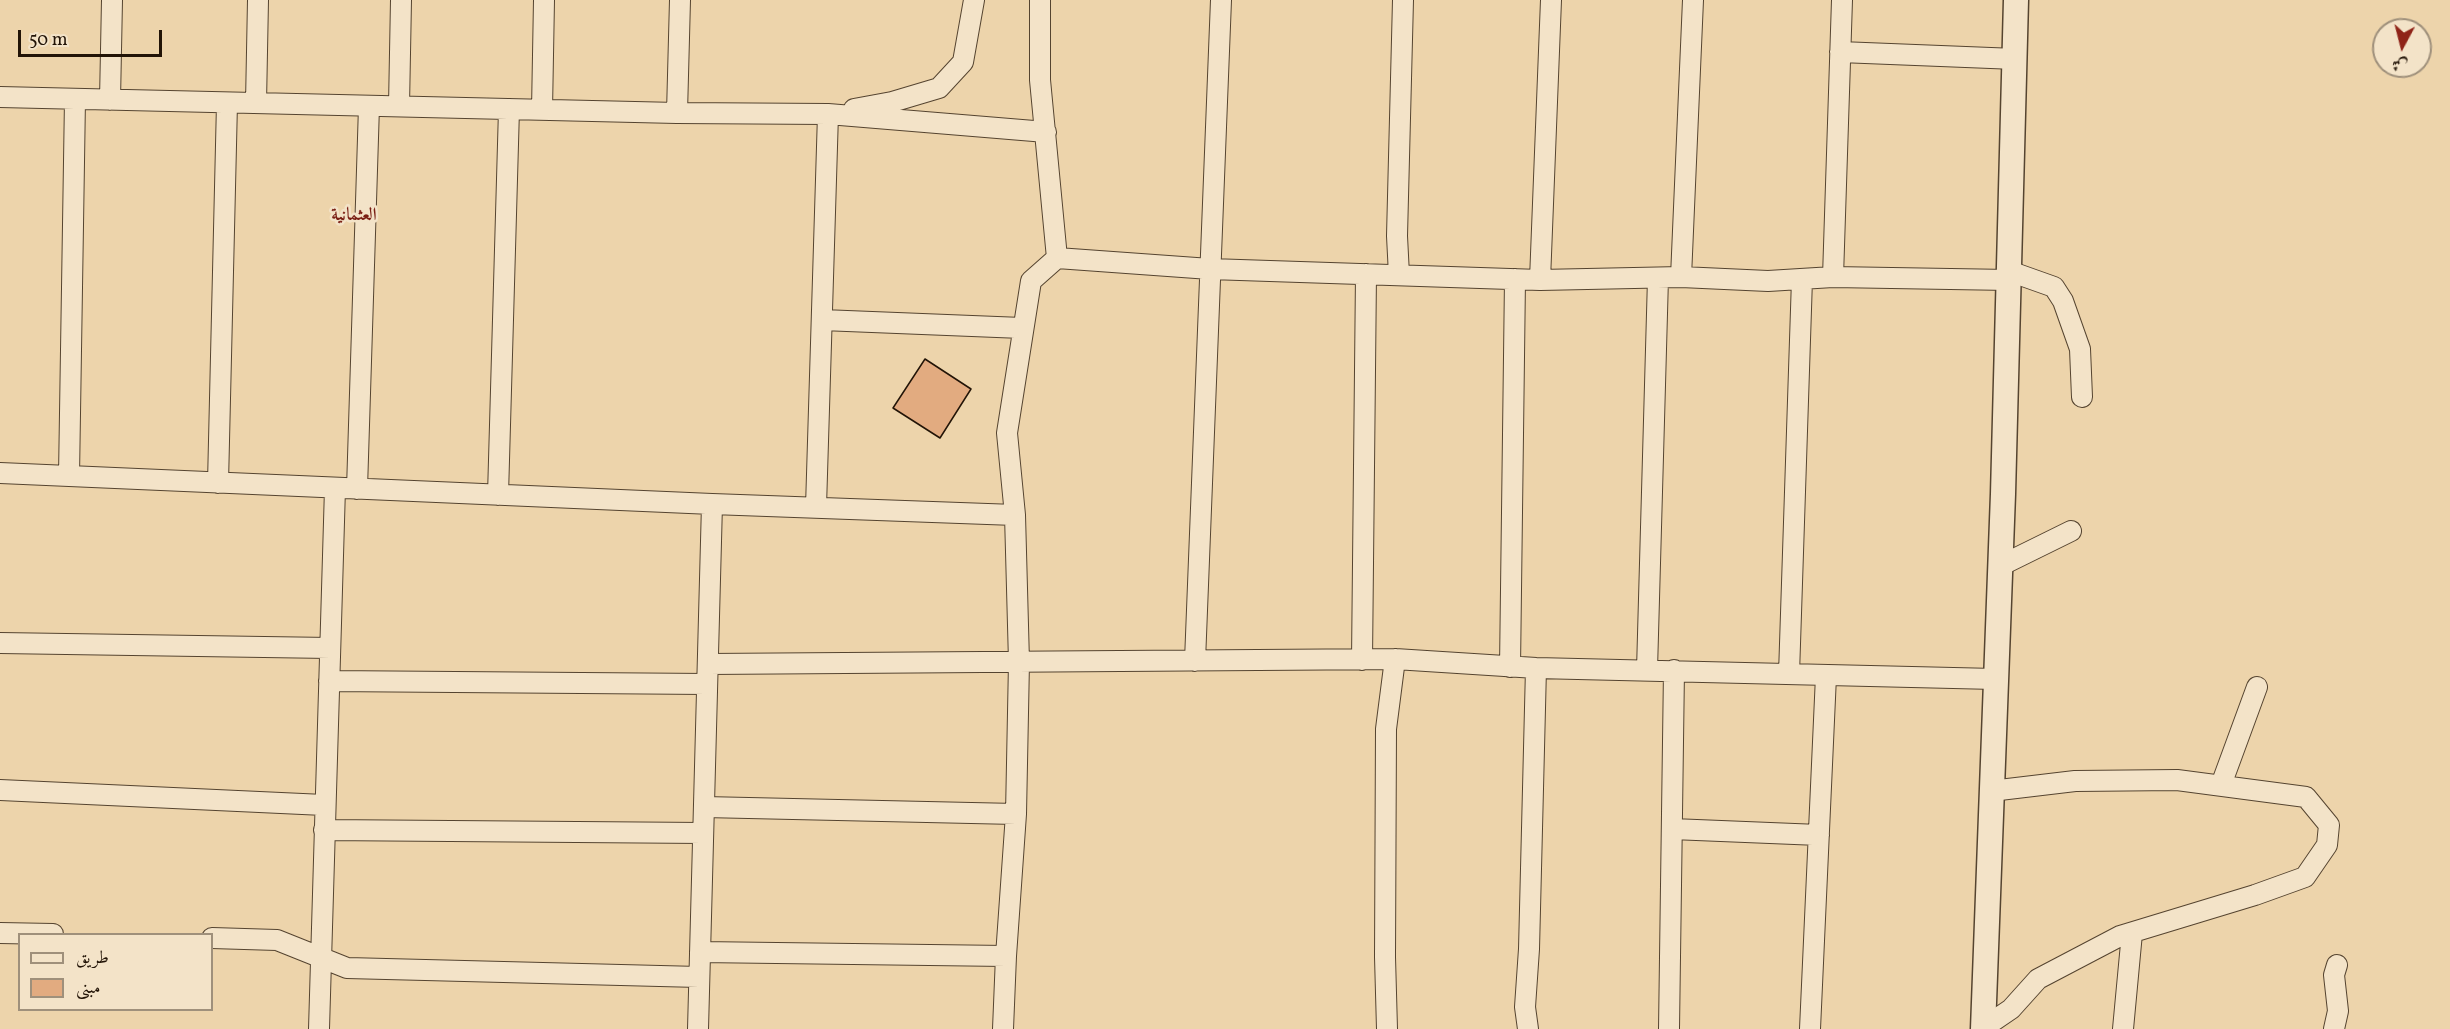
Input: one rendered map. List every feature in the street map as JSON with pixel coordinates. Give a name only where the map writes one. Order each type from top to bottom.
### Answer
[{"type":"street","points":[[110,100],[112,0]]},
{"type":"street","points":[[256,103],[258,0]]},
{"type":"street","points":[[399,106],[401,0]]},
{"type":"street","points":[[542,110],[544,0]]},
{"type":"street","points":[[677,113],[680,0]]},
{"type":"street","points":[[828,114],[892,102],[939,88],[963,62],[974,0]]},
{"type":"street","points":[[1040,0],[1040,80],[1057,258]]},
{"type":"street","points":[[1196,661],[1221,0]]},
{"type":"street","points":[[1399,275],[1397,236],[1403,0]]},
{"type":"street","points":[[1540,280],[1551,0]]},
{"type":"street","points":[[1681,278],[1693,0]]},
{"type":"street","points":[[1833,277],[1842,0]]},
{"type":"street","points":[[1983,1028],[2000,566],[2016,0]]},
{"type":"street","points":[[1840,52],[2016,59]]},
{"type":"street","points":[[0,97],[677,113],[828,114],[1046,132]]},
{"type":"street","points":[[69,476],[75,99]]},
{"type":"street","points":[[218,483],[227,103]]},
{"type":"street","points":[[357,489],[369,106]]},
{"type":"street","points":[[498,495],[509,109]]},
{"type":"street","points":[[816,507],[828,114]]},
{"type":"street","points":[[1003,1029],[1016,814],[1019,662],[1015,515],[1007,433],[1031,281],[1057,258],[1210,269],[1540,280],[1681,278],[1768,281],[1833,277],[2009,276],[2054,287],[2063,302],[2080,349],[2082,397]]},
{"type":"street","points":[[1362,660],[1366,274]]},
{"type":"street","points":[[1647,670],[1658,278]]},
{"type":"street","points":[[1510,667],[1515,279]]},
{"type":"street","points":[[1789,674],[1802,279]]},
{"type":"street","points":[[822,320],[1022,328]]},
{"type":"street","points":[[0,473],[1015,515]]},
{"type":"street","points":[[319,1029],[319,957],[335,488]]},
{"type":"street","points":[[698,1029],[712,504]]},
{"type":"street","points":[[2000,566],[2071,531]]},
{"type":"street","points":[[0,643],[330,648]]},
{"type":"street","points":[[1387,1029],[1384,957],[1386,729],[1395,659]]},
{"type":"street","points":[[708,664],[1395,659],[1536,668],[1995,679]]},
{"type":"street","points":[[1528,1029],[1525,1007],[1529,948],[1536,668]]},
{"type":"street","points":[[1669,1029],[1674,670]]},
{"type":"street","points":[[1810,1029],[1826,676]]},
{"type":"street","points":[[329,681],[707,684]]},
{"type":"street","points":[[2221,785],[2257,687]]},
{"type":"street","points":[[1983,1028],[2010,1009],[2038,979],[2120,936],[2255,896],[2306,877],[2327,845],[2329,825],[2306,797],[2177,780],[2074,781],[1992,791]]},
{"type":"street","points":[[0,790],[324,805]]},
{"type":"street","points":[[704,807],[1016,814]]},
{"type":"street","points":[[1672,829],[1819,835]]},
{"type":"street","points":[[324,830],[703,833]]},
{"type":"street","points":[[0,933],[18,933]]},
{"type":"street","points":[[2123,1029],[2132,933]]},
{"type":"street","points":[[213,938],[277,940],[347,968],[699,977]]},
{"type":"street","points":[[700,951],[1006,956]]},
{"type":"street","points":[[2334,1029],[2337,1011],[2334,975],[2337,965]]},
{"type":"building","points":[[925,359],[971,389],[940,438],[893,408]]},
{"type":"district","name":"العثمانية","points":[[354,217]]}]
